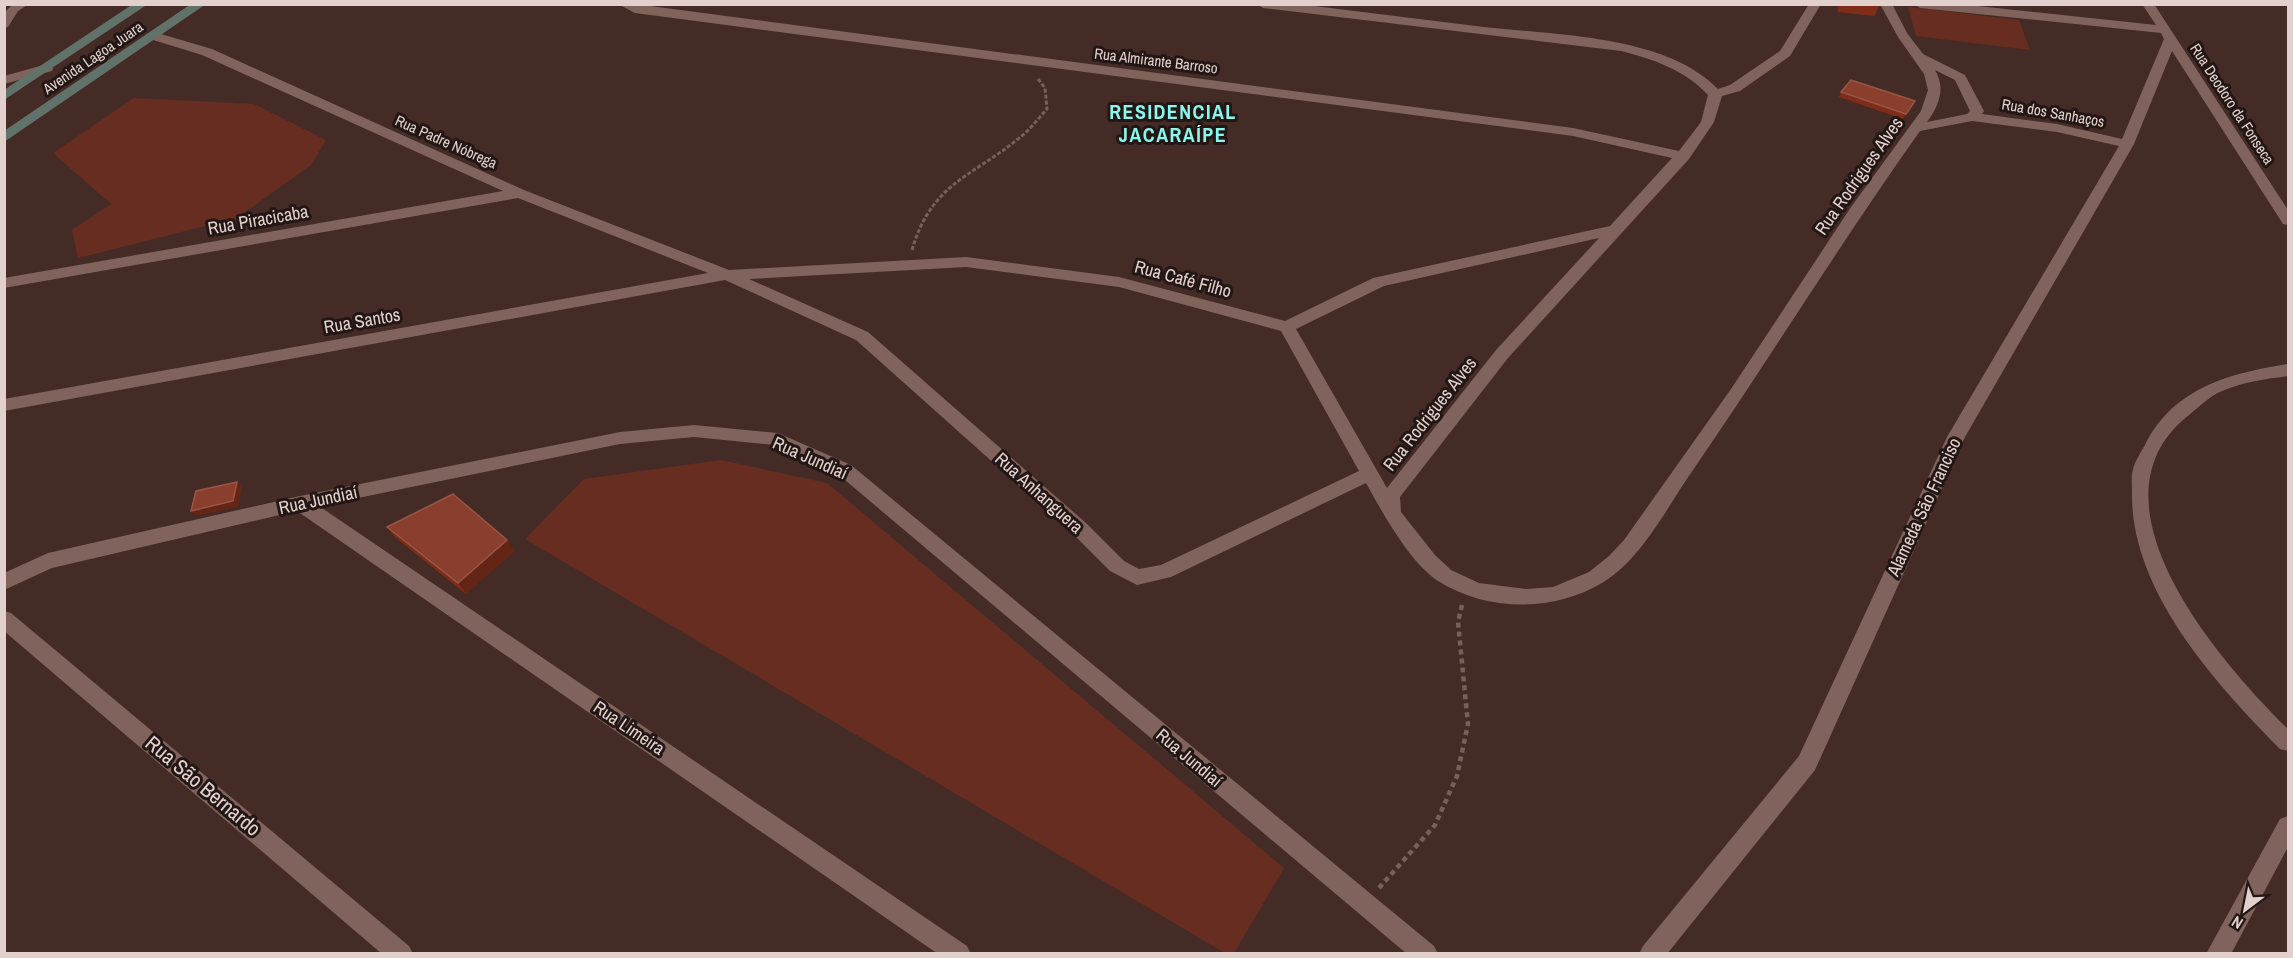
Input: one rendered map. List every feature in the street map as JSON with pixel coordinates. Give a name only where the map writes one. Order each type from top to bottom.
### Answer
[{"type":"main road","name":"Avenida Lagoa Juara","points":[[4,96],[142,4]]},
{"type":"main road","name":"Avenida Lagoa Juara","points":[[4,138],[200,4]]},
{"type":"street","name":"Rua Almirante Barroso","points":[[624,4],[635,9],[1573,132],[1684,156]]},
{"type":"street","points":[[1263,4],[1621,47],[1672,65],[1699,78],[1715,94],[1736,88],[1785,53],[1815,4]]},
{"type":"street","name":"Rua Rodrigues Alves","points":[[1715,94],[1715,103],[1709,120],[1684,156],[1613,230],[1502,354],[1415,462],[1391,496],[1392,514],[1428,560],[1444,575],[1466,587],[1502,595],[1555,595],[1576,587],[1616,561],[1680,476],[1856,210],[1916,128],[1935,96],[1934,80],[1896,25],[1886,4]]},
{"type":"street","points":[[1920,4],[2168,35]]},
{"type":"street","name":"Rua Deodoro da Fonseca","points":[[2148,4],[2289,220]]},
{"type":"street","points":[[4,24],[13,8]]},
{"type":"street","name":"Alameda São Franciso","points":[[1651,954],[1807,763],[1956,437],[2127,144],[2168,35]]},
{"type":"street","name":"Rua Padre Nóbrega","points":[[154,36],[207,52],[519,193],[726,275]]},
{"type":"street","name":"Rua dos Sanhaços","points":[[1920,57],[1960,78],[1977,111],[1972,117]]},
{"type":"street","points":[[4,80],[47,68]]},
{"type":"street","name":"Rua dos Sanhaços","points":[[1916,128],[1972,117],[2057,128],[2127,144]]},
{"type":"street","name":"Rua Piracicaba","points":[[4,283],[519,193]]},
{"type":"street","points":[[1392,514],[1287,327],[1379,282],[1613,230]]},
{"type":"street","name":"Rua Café Filho","points":[[726,275],[966,262],[1119,282],[1287,327]]},
{"type":"street","name":"Rua Santos","points":[[4,405],[726,275]]},
{"type":"street","name":"Rua Anhanguera","points":[[726,275],[862,336],[1079,528],[1117,566],[1137,577],[1164,572],[1369,474]]},
{"type":"street","points":[[2289,370],[2247,377],[2211,390],[2181,407],[2159,430],[2154,440],[2145,459],[2139,492],[2143,530],[2157,572],[2181,618],[2216,667],[2262,718],[2289,742]]},
{"type":"street","name":"Rua Jundiaí","points":[[4,582],[48,561],[300,503],[620,438],[694,431],[778,439],[844,470],[1426,954]]},
{"type":"street","name":"Rua Limeira","points":[[300,503],[958,954]]},
{"type":"street","name":"Rua São Bernardo","points":[[4,619],[401,954]]},
{"type":"street","points":[[2218,954],[2289,826]]},
{"type":"path","points":[[907,265],[919,226],[938,199],[971,170],[1019,140],[1047,109],[1045,88],[1025,61]]},
{"type":"path","points":[[1365,904],[1435,825],[1457,776],[1468,724],[1458,622],[1466,587]]},
{"type":"shaded area","points":[[1908,7],[2019,20],[2030,50],[1916,36]]},
{"type":"shaded area","points":[[134,98],[254,104],[326,140],[311,165],[237,218],[78,258],[72,230],[111,204],[53,153]]},
{"type":"shaded area","points":[[721,460],[827,483],[1284,868],[1234,953],[1225,953],[525,539],[584,479]]},
{"type":"building","points":[[1851,80],[1915,101],[1906,114],[1841,92]]},
{"type":"building","points":[[237,482],[233,501],[191,511],[196,491]]},
{"type":"building","points":[[453,494],[507,540],[458,583],[387,527]]},
{"type":"district","name":"RESIDENCIAL JACARAÍPE","points":[[1173,124]]}]
